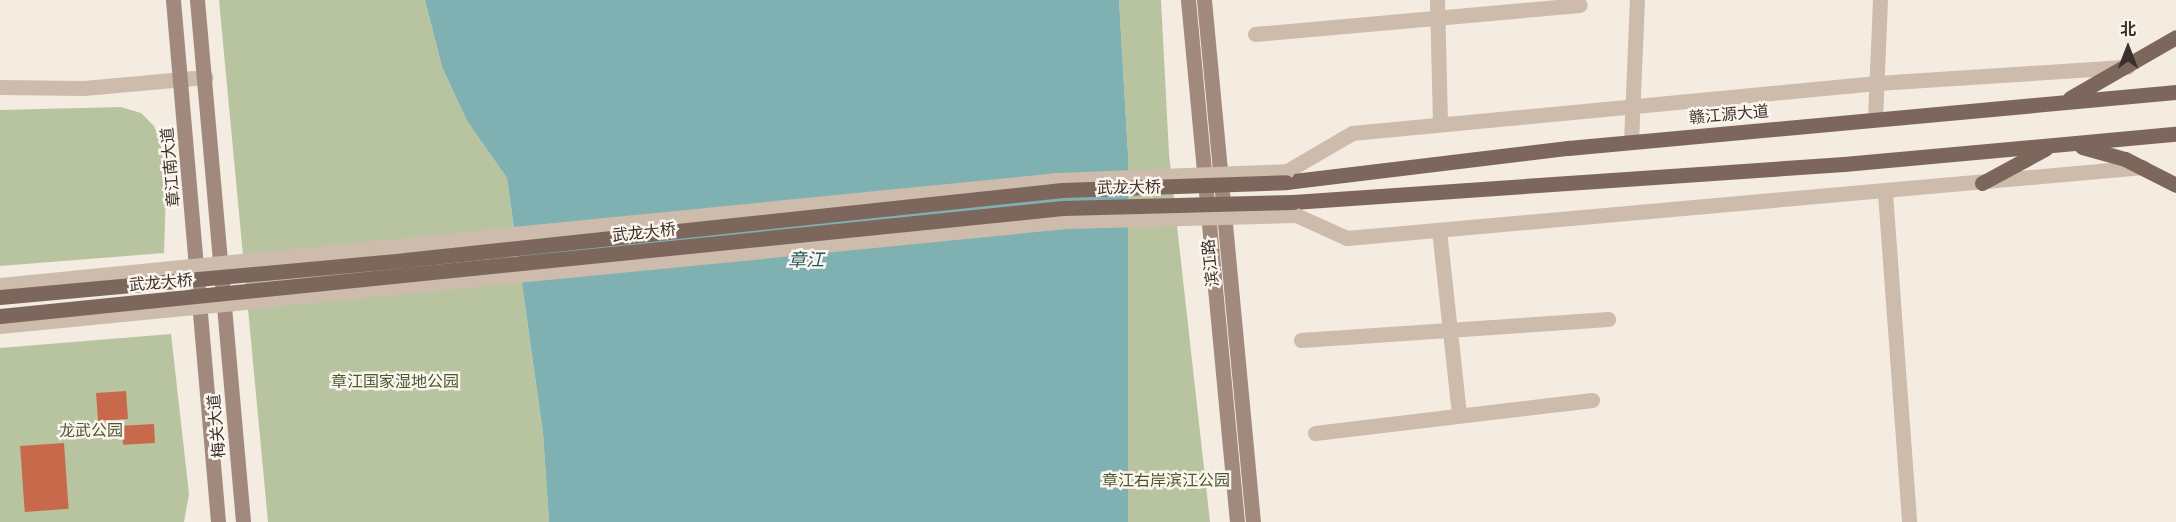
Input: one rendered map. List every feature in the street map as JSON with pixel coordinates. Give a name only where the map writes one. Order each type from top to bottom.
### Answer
[{"type":"main road","name":"章江南大道","points":[[173,0],[205,331]]},
{"type":"main road","points":[[197,0],[206,77]]},
{"type":"main road","name":"滨江路","points":[[1188,0],[1237,522]]},
{"type":"main road","name":"滨江路","points":[[1204,0],[1254,522]]},
{"type":"main road","points":[[2062,102],[2176,37]]},
{"type":"main road","name":"梅关大道","points":[[206,77],[243,522]]},
{"type":"main road","name":"赣江源大道","points":[[1286,177],[1631,142],[2176,92]]},
{"type":"main road","points":[[1295,208],[2176,134]]},
{"type":"main road","points":[[2074,144],[2143,167],[2176,185]]},
{"type":"main road","points":[[1982,183],[2052,146]]},
{"type":"main road","name":"武龙大桥","points":[[0,297],[393,261],[1062,190],[1286,177]]},
{"type":"main road","name":"武龙大桥","points":[[0,316],[1063,208],[1295,208]]},
{"type":"main road","name":"梅关大道","points":[[205,331],[218,522]]},
{"type":"street","points":[[1437,0],[1440,124]]},
{"type":"street","points":[[1631,142],[1637,0]]},
{"type":"street","points":[[1875,119],[1880,0]]},
{"type":"street","points":[[1255,34],[1580,5]]},
{"type":"street","points":[[0,285],[1057,180],[1286,177],[1352,134],[1632,104],[1876,83],[2127,67]]},
{"type":"street","points":[[0,87],[84,88],[206,77]]},
{"type":"street","points":[[0,326],[1067,221],[1295,208],[1347,238],[1885,193],[2143,167]]},
{"type":"street","points":[[1885,193],[1909,522]]},
{"type":"street","points":[[1439,230],[1459,414]]},
{"type":"street","points":[[1301,340],[1450,328],[1608,319]]},
{"type":"street","points":[[1315,433],[1459,414],[1592,400]]},
{"type":"green space","name":"章江国家湿地公园","points":[[219,0],[425,0],[442,67],[467,121],[507,178],[543,433],[549,522],[268,522]]},
{"type":"green space","name":"章江右岸滨江公园","points":[[1119,0],[1161,0],[1169,154],[1210,522],[1128,522],[1128,154]]},
{"type":"green space","points":[[121,107],[141,113],[154,126],[161,144],[166,190],[164,253],[0,266],[0,110]]},
{"type":"green space","name":"龙武公园","points":[[171,334],[189,494],[184,522],[0,522],[0,348]]},
{"type":"water","name":"章江","points":[[425,0],[1119,0],[1128,154],[1128,522],[549,522],[543,433],[507,178],[467,121],[442,67]]},
{"type":"building","points":[[126,391],[128,419],[98,421],[96,393]]},
{"type":"building","points":[[154,424],[155,443],[123,445],[122,426]]},
{"type":"building","points":[[64,443],[69,509],[25,512],[20,446]]}]
